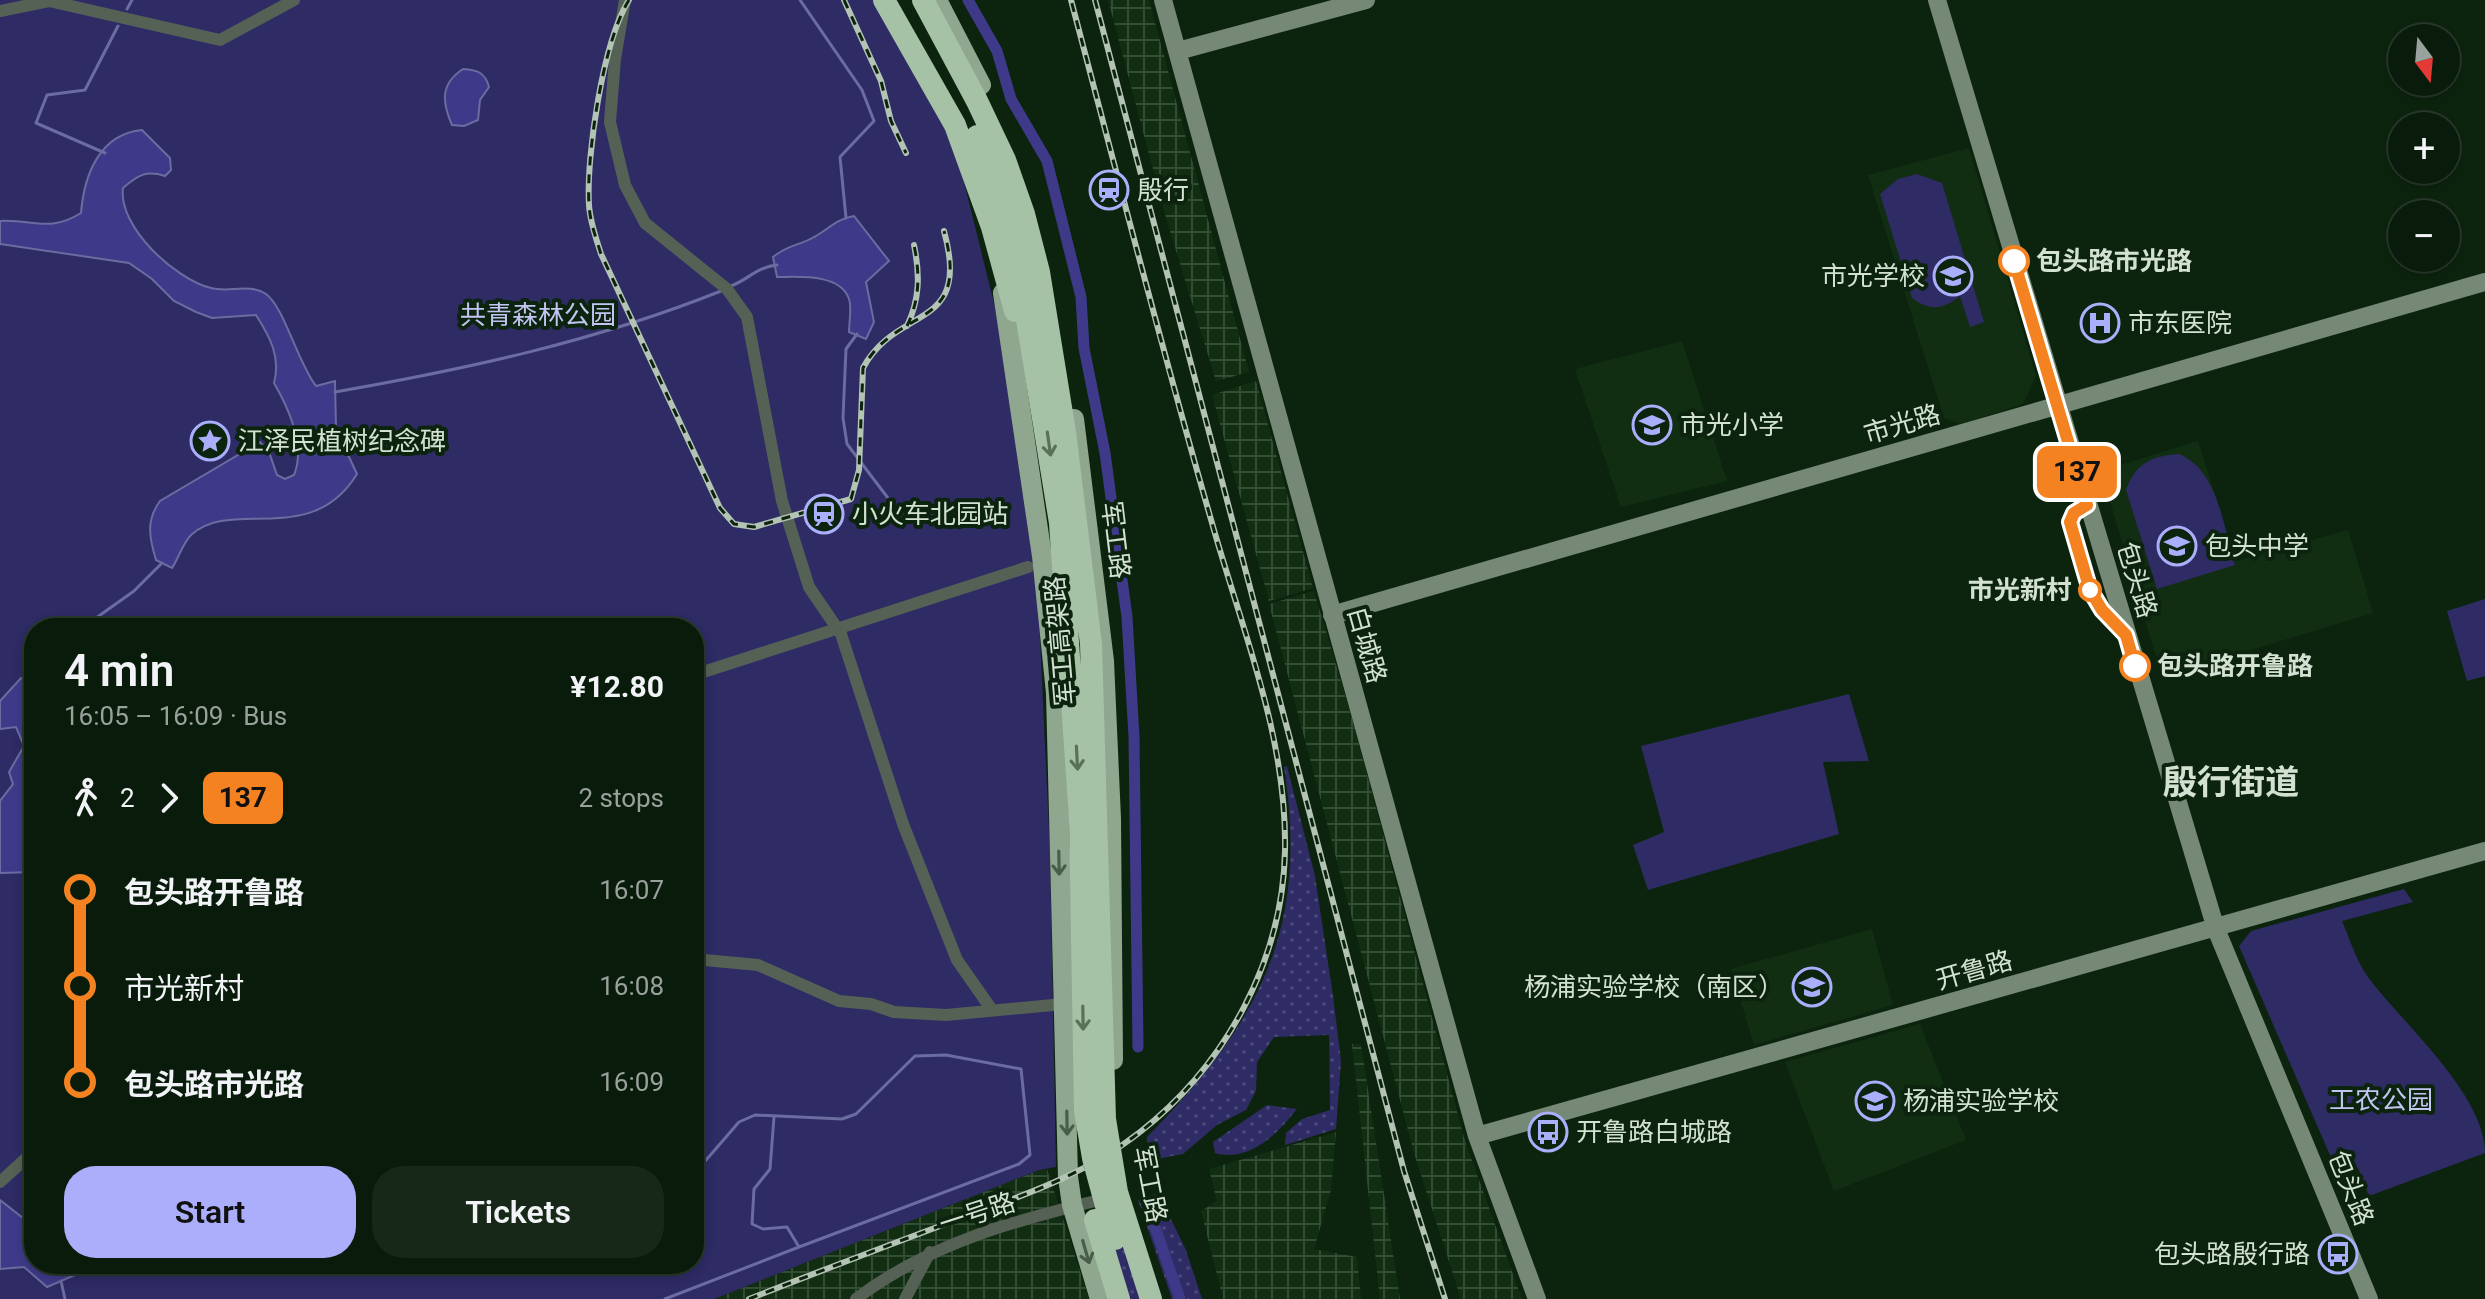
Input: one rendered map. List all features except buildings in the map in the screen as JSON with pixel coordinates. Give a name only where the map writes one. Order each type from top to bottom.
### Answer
[{"type":"highway","points":[[884,0],[955,125],[992,227],[1042,394]]},
{"type":"highway","name":"军工高架路","points":[[908,0],[952,80],[987,157],[1004,206],[1016,252],[1042,394],[1060,523],[1071,648],[1080,820],[1085,1111],[1101,1191],[1135,1299]]},
{"type":"highway","name":"军工高架路","points":[[923,0],[1005,160],[1024,214],[1039,272],[1065,432],[1091,644],[1105,1119],[1117,1192],[1152,1299]]},
{"type":"highway","points":[[935,0],[1004,123],[1034,202],[1053,267],[1064,369],[1065,432]]},
{"type":"highway","points":[[1085,1111],[1088,1185],[1119,1299]]},
{"type":"main road","points":[[892,0],[958,120],[995,233],[1042,556],[1056,693],[1068,1177],[1072,1205],[1100,1299]]},
{"type":"main road","name":"军工路","points":[[935,0],[993,109],[1019,171],[1051,283],[1078,447],[1104,661],[1111,819],[1112,1102],[1123,1195],[1152,1299]]},
{"type":"street","points":[[0,11],[49,1],[220,40],[294,0]]},
{"type":"street","points":[[625,0],[615,59],[610,122],[625,185],[645,223],[727,289],[747,317],[782,501],[809,587],[837,628],[903,824],[957,960],[992,1010]]},
{"type":"street","name":"白城路","points":[[1163,0],[1477,1136],[1537,1299]]},
{"type":"street","points":[[1178,51],[1366,0]]},
{"type":"street","name":"包头路","points":[[1937,0],[2216,929],[2369,1299]]},
{"type":"street","name":"市光路","points":[[1332,615],[2485,282]]},
{"type":"street","points":[[704,672],[1028,567]]},
{"type":"street","name":"开鲁路","points":[[1477,1136],[2485,851]]},
{"type":"street","points":[[704,960],[758,965],[794,977],[839,1001],[871,1004],[894,1012],[946,1015],[1063,1004]]},
{"type":"street","points":[[4,1179],[24,1160]]},
{"type":"street","name":"一号路","points":[[856,1299],[884,1278],[930,1252],[1072,1205],[1123,1195]]},
{"type":"street","points":[[905,1299],[930,1252]]},
{"type":"shaded area","points":[[1108,0],[1149,0],[1249,372],[1216,381],[1166,218]]},
{"type":"shaded area","points":[[463,69],[480,73],[489,87],[480,100],[478,120],[464,126],[452,125],[445,94],[450,81]]},
{"type":"shaded area","points":[[142,130],[170,158],[171,170],[165,176],[142,175],[123,188],[124,203],[139,234],[166,263],[197,283],[218,289],[253,289],[266,294],[273,301],[316,386],[335,381],[336,429],[357,474],[338,497],[317,510],[295,516],[228,520],[208,525],[188,538],[172,568],[156,560],[152,544],[152,515],[160,501],[260,442],[269,452],[277,475],[285,479],[294,475],[297,440],[290,416],[274,383],[275,356],[266,331],[256,315],[212,318],[196,312],[174,301],[152,279],[129,263],[0,244],[0,221],[50,224],[81,213],[86,185],[96,159],[115,139]]},
{"type":"shaded area","name":"市光学校","points":[[1969,148],[2036,376],[2023,404],[1961,424],[1944,418],[1868,175]]},
{"type":"shaded area","points":[[854,216],[889,261],[866,282],[874,322],[866,339],[849,332],[850,302],[844,291],[818,278],[777,277],[773,257]]},
{"type":"shaded area","name":"市光小学","points":[[1682,341],[1727,481],[1621,507],[1575,369]]},
{"type":"shaded area","points":[[1256,381],[1313,588],[1269,601],[1212,395]]},
{"type":"shaded area","name":"包头中学","points":[[2198,441],[2236,561],[2348,530],[2373,613],[2162,677],[2101,471]]},
{"type":"shaded area","points":[[1314,591],[1353,722],[1465,1141],[1522,1299],[1461,1299],[1414,1153],[1269,604]]},
{"type":"shaded area","points":[[21,678],[24,680],[24,746],[16,727],[0,729],[0,701]]},
{"type":"shaded area","points":[[24,746],[24,872],[0,873],[0,801],[13,784],[9,772]]},
{"type":"shaded area","name":"杨浦实验学校（南区）","points":[[1872,929],[1893,1005],[1754,1045],[1731,969]]},
{"type":"shaded area","name":"杨浦实验学校","points":[[1920,1024],[1966,1140],[1834,1191],[1785,1062]]},
{"type":"shaded area","points":[[1352,1044],[1361,1044],[1400,1299],[1380,1299]]},
{"type":"shaded area","points":[[1336,1132],[1331,1190],[1314,1249],[1357,1257],[1361,1299],[1223,1299],[1201,1211],[1217,1201],[1209,1169]]},
{"type":"shaded area","points":[[1047,1169],[1089,1299],[714,1299],[1039,1170]]},
{"type":"shaded area","points":[[0,1200],[24,1218],[24,1267],[0,1269]]},
{"type":"shaded area","points":[[32,1274],[75,1274],[75,1275],[47,1287]]},
{"type":"green space","name":"共青森林公园","points":[[0,0],[876,0],[950,126],[1000,327],[1037,574],[1050,851],[1056,1167],[1039,1170],[714,1299],[0,1299]]},
{"type":"green space","points":[[1917,174],[1942,183],[1984,322],[1970,327],[1960,296],[1936,307],[1912,298],[1880,194],[1898,179]]},
{"type":"green space","points":[[2179,454],[2203,473],[2211,487],[2235,565],[2157,589],[2126,490],[2140,467],[2153,459]]},
{"type":"green space","points":[[2485,599],[2485,676],[2467,681],[2447,611]]},
{"type":"green space","points":[[1849,694],[1869,761],[1823,762],[1839,834],[1648,890],[1633,845],[1664,832],[1641,746]]},
{"type":"green space","points":[[1287,766],[1315,876],[1333,996],[1341,1061],[1336,1129],[1285,1145],[1286,1133],[1302,1119],[1330,1110],[1329,1035],[1274,1037],[1257,1062],[1256,1091],[1246,1110],[1217,1125],[1183,1154],[1147,1161],[1147,1137],[1219,1054],[1246,1013],[1267,971],[1281,926],[1289,878],[1290,825],[1284,767]]},
{"type":"green space","name":"工农公园","points":[[2404,889],[2413,902],[2342,921],[2368,977],[2439,1060],[2472,1107],[2481,1130],[2485,1153],[2369,1196],[2358,1168],[2339,1176],[2239,946],[2251,931]]},
{"type":"green space","points":[[1267,1105],[1297,1109],[1272,1136],[1251,1150],[1228,1155],[1215,1153],[1213,1142]]},
{"type":"green space","points":[[1158,1193],[1186,1250],[1202,1299],[1172,1299],[1138,1200]]},
{"type":"green space","points":[[1117,1222],[1140,1299],[1109,1299]]},
{"type":"waterway","points":[[127,9],[132,0]]},
{"type":"waterway","points":[[800,0],[862,90],[874,121],[840,157],[846,218]]},
{"type":"waterway","points":[[968,0],[997,51],[1011,99],[1047,161],[1081,297],[1084,348],[1105,453],[1127,617],[1134,737],[1138,1047]]},
{"type":"waterway","points":[[105,153],[36,123],[47,95],[85,90],[118,26]]},
{"type":"waterway","points":[[731,286],[764,268],[777,265]]},
{"type":"waterway","points":[[335,392],[531,352],[627,325],[721,291]]},
{"type":"waterway","points":[[857,334],[846,349],[843,418],[847,444],[897,510]]},
{"type":"waterway","points":[[96,618],[134,591],[162,563]]},
{"type":"waterway","points":[[704,1162],[739,1122],[755,1115],[842,1119],[856,1114],[915,1056],[946,1055],[1021,1069],[1030,1155],[1019,1164],[799,1247],[787,1227],[763,1229],[752,1224],[754,1189],[770,1169],[774,1117]]},
{"type":"waterway","points":[[1147,1204],[1180,1299]]},
{"type":"waterway","points":[[665,1299],[799,1247]]},
{"type":"waterway","points":[[61,1281],[65,1299]]},
{"type":"railway","points":[[629,0],[611,42],[598,100],[590,158],[591,218],[601,254],[720,508],[734,524],[754,527],[851,499],[859,470],[863,368],[877,348],[940,302],[948,286],[950,263],[944,231]]},
{"type":"railway","points":[[844,0],[881,81],[891,121],[906,153]]},
{"type":"railway","points":[[749,1299],[1023,1195],[1072,1174],[1118,1148],[1171,1105],[1199,1075],[1223,1042],[1244,1007],[1274,931],[1282,891],[1285,850],[1284,808],[1271,725],[1175,393],[1071,0]]},
{"type":"railway","points":[[1095,0],[1404,1171],[1445,1299]]},
{"type":"railway","points":[[907,326],[918,286],[914,245]]},
{"type":"bus line","name":"137","points":[[2014,261],[2087,505],[2074,513],[2070,522],[2090,590],[2102,610],[2119,624],[2126,635],[2135,666]]},
{"type":"place","name":"殷行","points":[[1109,190]]},
{"type":"place","name":"包头路市光路","points":[[2014,261]]},
{"type":"place","name":"市光学校","points":[[1953,276]]},
{"type":"place","name":"市东医院","points":[[2100,323]]},
{"type":"place","name":"市光小学","points":[[1652,425]]},
{"type":"place","name":"江泽民植树纪念碑","points":[[210,441]]},
{"type":"place","name":"小火车北园站","points":[[824,514]]},
{"type":"place","name":"包头中学","points":[[2177,546]]},
{"type":"place","name":"市光新村","points":[[2090,590]]},
{"type":"place","name":"包头路开鲁路","points":[[2135,666]]},
{"type":"place","name":"杨浦实验学校（南区）","points":[[1812,987]]},
{"type":"place","name":"杨浦实验学校","points":[[1875,1101]]},
{"type":"place","name":"开鲁路白城路","points":[[1548,1132]]},
{"type":"place","name":"包头路殷行路","points":[[2338,1254]]},
{"type":"district","name":"殷行街道","points":[[2231,782]]}]
